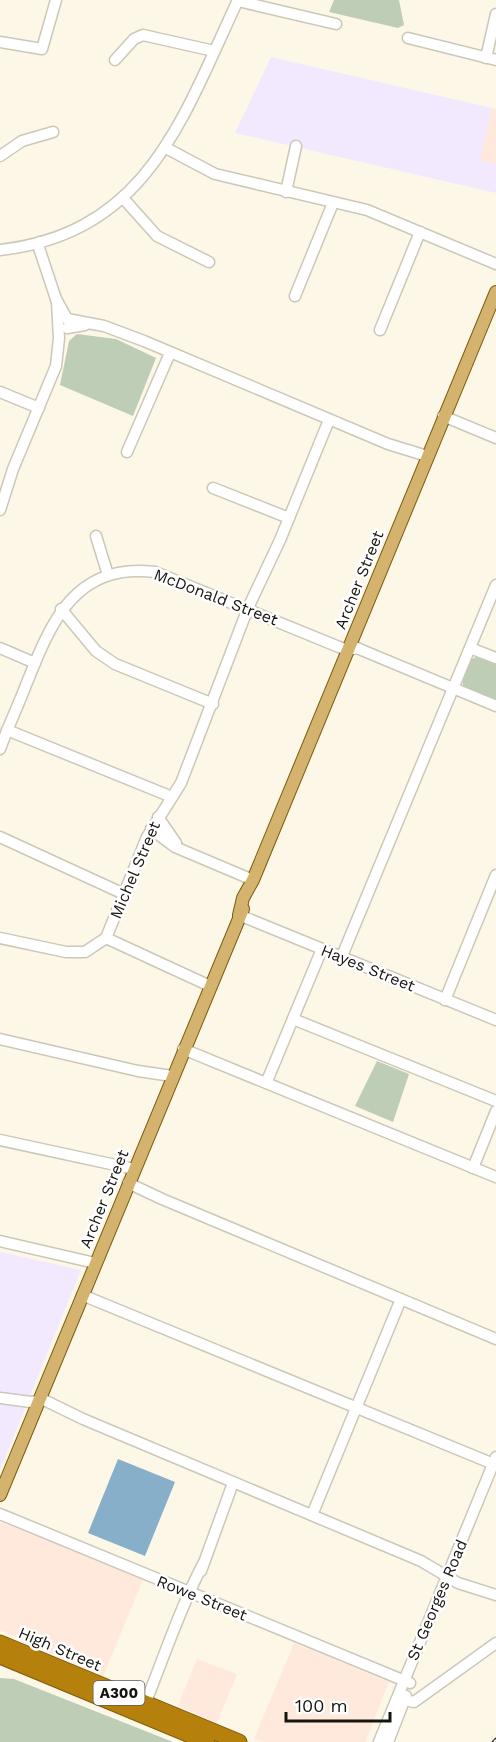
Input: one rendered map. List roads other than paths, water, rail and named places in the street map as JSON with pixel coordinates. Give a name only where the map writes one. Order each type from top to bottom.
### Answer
[{"type":"highway","name":"High Street","points":[[0,1643],[143,1709],[207,1742]]},
{"type":"highway","name":"High Street","points":[[4,1659],[239,1742]]},
{"type":"main road","name":"Archer Street","points":[[0,1495],[239,915],[244,895],[253,880],[351,648],[425,460],[496,292]]},
{"type":"street","points":[[0,42],[42,49],[56,0]]},
{"type":"street","points":[[0,250],[63,236],[97,218],[146,176],[166,148],[238,1],[336,24]]},
{"type":"street","points":[[408,38],[491,59],[496,14]]},
{"type":"street","points":[[115,60],[138,36],[148,35],[214,51]]},
{"type":"street","points":[[0,156],[22,141],[53,132]]},
{"type":"street","points":[[286,192],[296,146]]},
{"type":"street","points":[[166,148],[215,174],[367,210],[496,264]]},
{"type":"street","points":[[123,198],[158,236],[209,262]]},
{"type":"street","points":[[295,296],[333,203]]},
{"type":"street","points":[[380,330],[420,232]]},
{"type":"street","points":[[1,506],[56,366],[64,323],[39,248],[40,242]]},
{"type":"street","points":[[64,323],[92,324],[122,332],[425,460]]},
{"type":"street","points":[[128,452],[170,353]]},
{"type":"street","points":[[0,392],[39,408]]},
{"type":"street","points":[[443,416],[496,438]]},
{"type":"street","name":"Michel Street","points":[[0,938],[66,952],[85,952],[106,938],[151,829],[180,783],[329,420]]},
{"type":"street","points":[[213,488],[289,519]]},
{"type":"street","points":[[96,536],[108,575]]},
{"type":"street","name":"McDonald Street","points":[[0,749],[34,663],[61,609],[87,585],[108,575],[129,571],[155,572],[496,706]]},
{"type":"street","points":[[342,956],[496,585]]},
{"type":"street","points":[[61,609],[96,651],[115,663],[213,704]]},
{"type":"street","points":[[0,648],[34,663]]},
{"type":"street","points":[[470,648],[496,658]]},
{"type":"street","points":[[7,729],[172,797]]},
{"type":"street","points":[[158,817],[182,850]]},
{"type":"street","points":[[151,829],[182,850],[253,880]]},
{"type":"street","points":[[0,837],[124,894]]},
{"type":"street","points":[[445,1000],[496,875]]},
{"type":"street","name":"Hayes Street","points":[[239,915],[496,1020]]},
{"type":"street","points":[[106,938],[210,986]]},
{"type":"street","points":[[267,1081],[322,950]]},
{"type":"street","points":[[293,1019],[496,1101]]},
{"type":"street","points":[[0,1039],[170,1080]]},
{"type":"street","points":[[183,1049],[267,1081],[496,1177]]},
{"type":"street","points":[[473,1168],[496,1111]]},
{"type":"street","points":[[0,1140],[96,1162],[162,1199],[496,1339]]},
{"type":"street","points":[[0,1241],[95,1263]]},
{"type":"street","points":[[82,1295],[495,1467]]},
{"type":"street","points":[[312,1515],[401,1299]]},
{"type":"street","points":[[0,1398],[37,1404],[44,1400],[82,1419],[421,1561],[491,1593]]},
{"type":"street","name":"St Georges Road","points":[[379,1742],[388,1734],[495,1467]]},
{"type":"street","points":[[143,1709],[236,1484]]},
{"type":"street","name":"Rowe Street","points":[[0,1514],[407,1682]]},
{"type":"street","points":[[400,1700],[414,1702],[496,1642]]},
{"type":"water","points":[[118,1459],[175,1482],[145,1556],[88,1533]]}]
